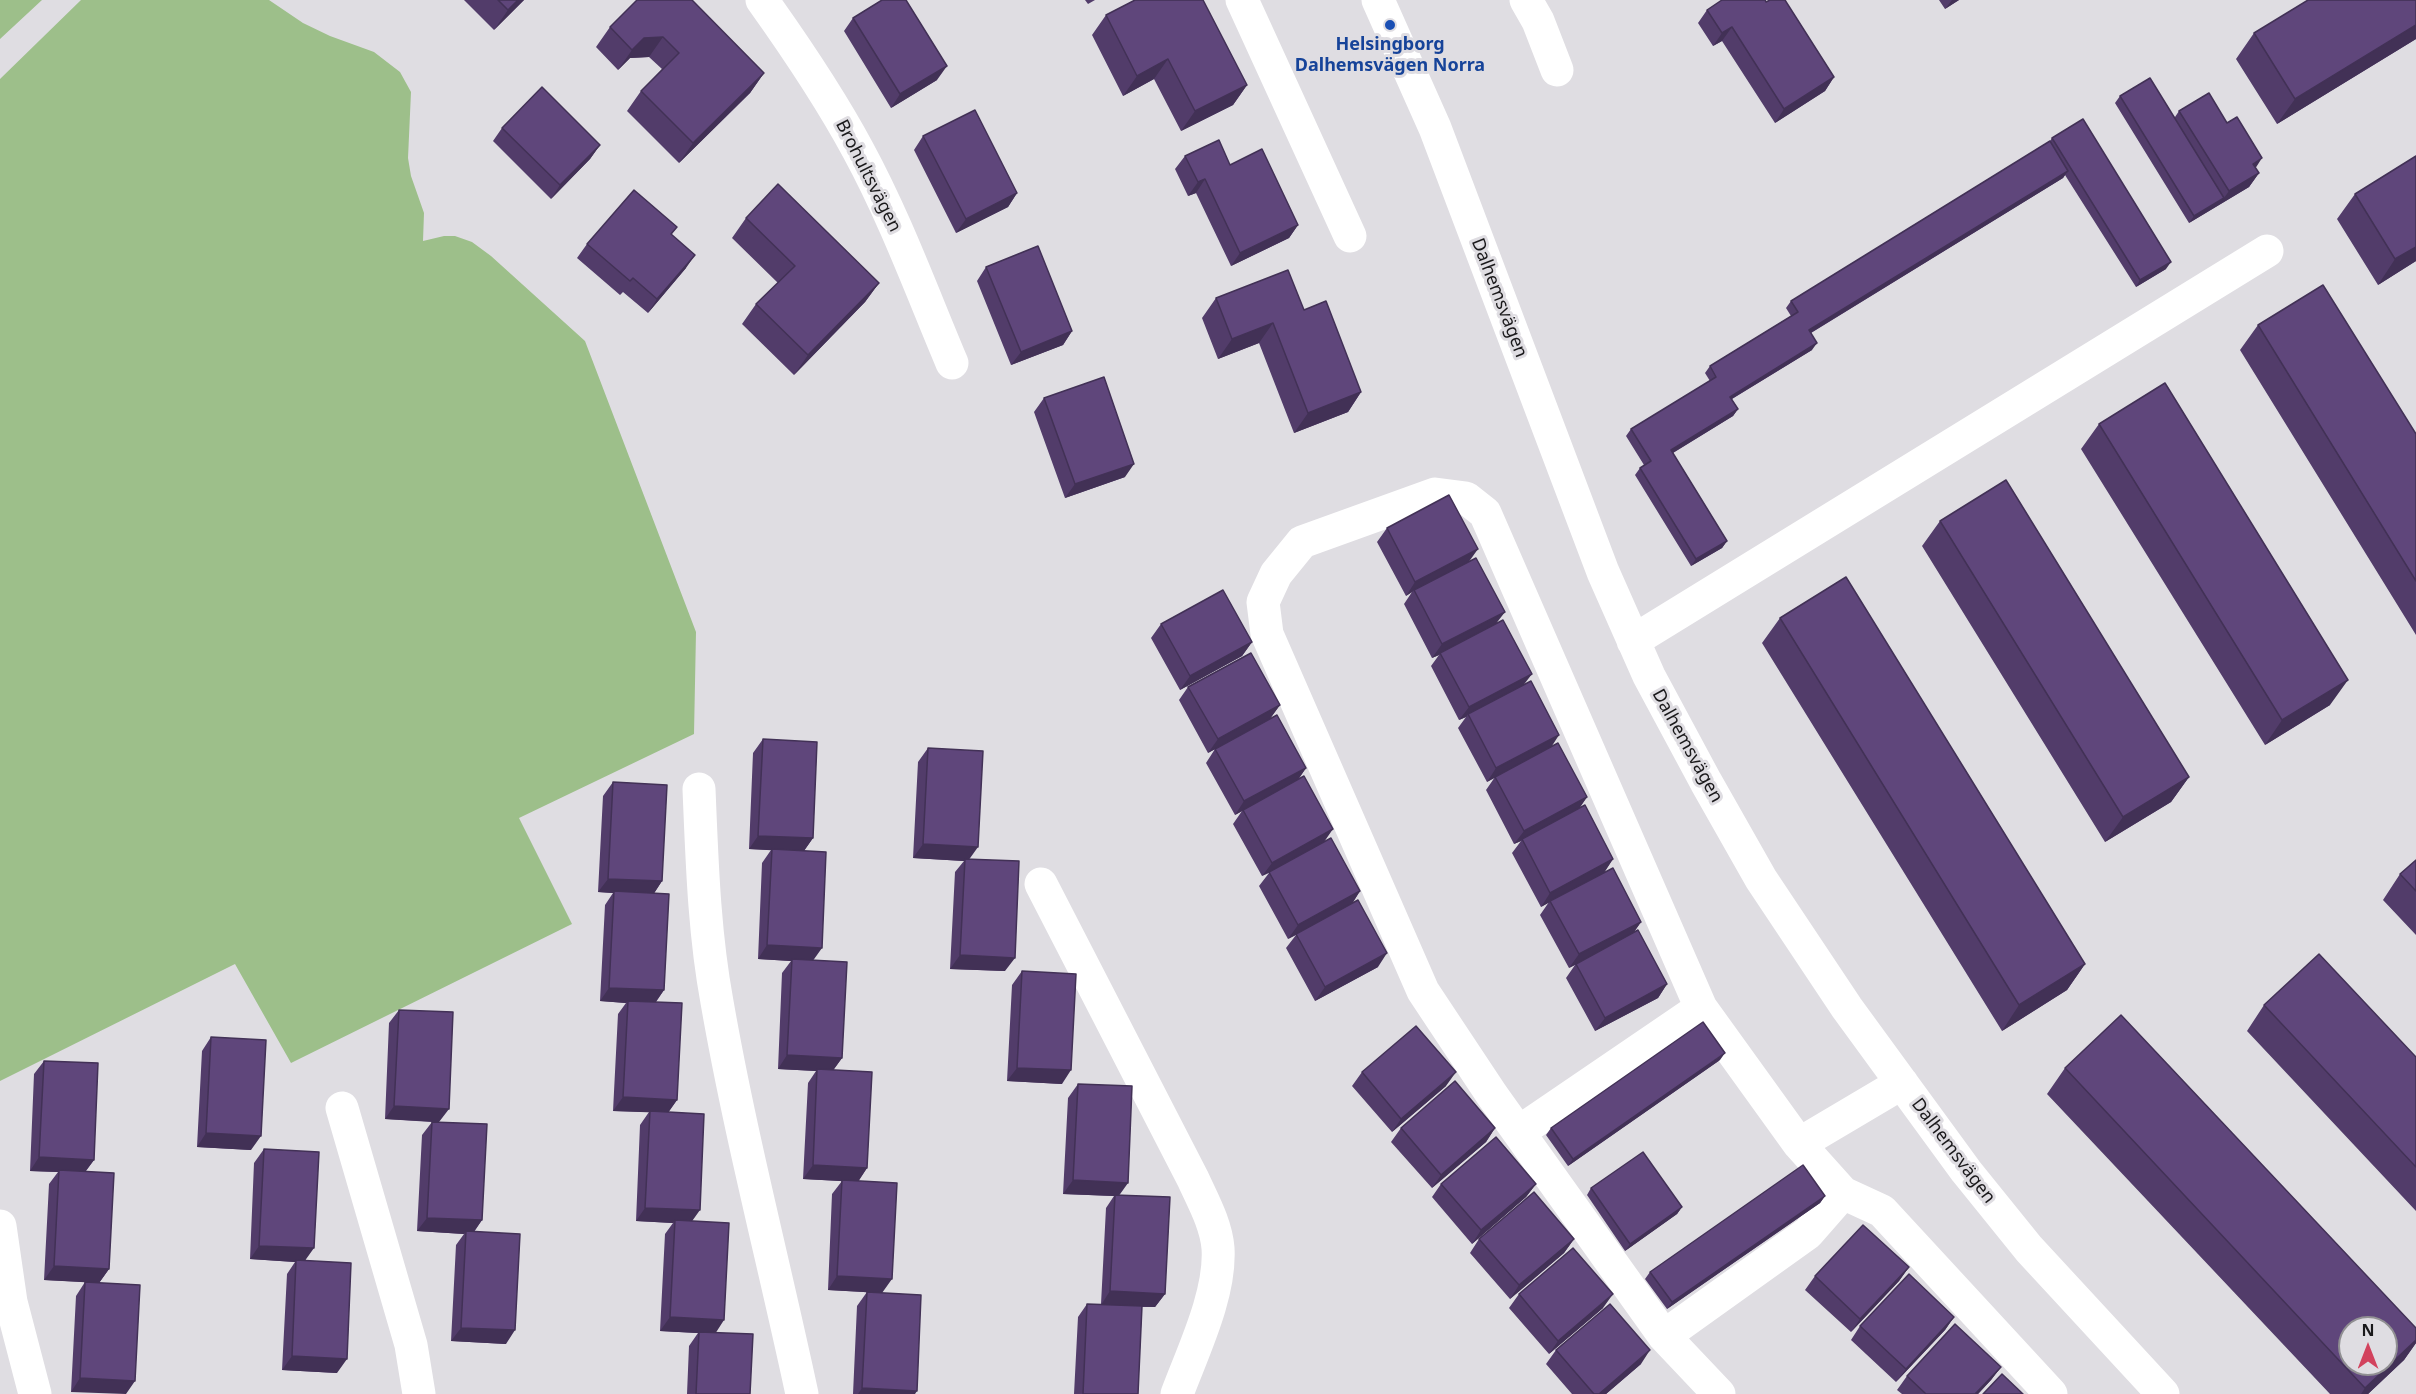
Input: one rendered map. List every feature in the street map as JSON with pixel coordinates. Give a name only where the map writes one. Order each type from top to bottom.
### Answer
[{"type":"street","name":"Brohultsvägen","points":[[762,0],[809,67],[858,150],[886,205],[952,363]]},
{"type":"street","points":[[1242,0],[1350,236]]},
{"type":"street","name":"Dalhemsvägen","points":[[1378,0],[1435,128],[1603,572],[1633,641],[1659,695],[1761,879],[1846,1008],[1966,1171],[2029,1249],[2163,1394]]},
{"type":"street","points":[[1526,0],[1538,21],[1557,70]]},
{"type":"street","points":[[1633,641],[2266,251]]},
{"type":"street","points":[[1719,1394],[1664,1336],[1519,1132],[1423,991],[1267,633],[1263,602],[1276,574],[1302,542],[1435,494],[1466,498],[1485,513],[1701,1008],[1799,1144],[1844,1192],[1882,1211],[2051,1394]]},
{"type":"street","points":[[699,789],[702,886],[716,1001],[756,1199],[801,1394]]},
{"type":"street","points":[[1041,884],[1193,1179],[1210,1217],[1218,1247],[1217,1283],[1177,1394]]},
{"type":"street","points":[[1519,1132],[1701,1008]]},
{"type":"street","points":[[1799,1144],[1902,1083]]},
{"type":"street","points":[[342,1108],[411,1345],[419,1394]]},
{"type":"street","points":[[1664,1336],[1808,1233],[1844,1192]]},
{"type":"street","points":[[0,1226],[10,1302],[35,1394]]},
{"type":"green space","points":[[0,0],[42,0],[0,39]]},
{"type":"green space","points":[[81,0],[269,0],[303,23],[330,36],[374,52],[400,72],[411,92],[408,158],[411,176],[424,213],[423,241],[455,236],[472,242],[491,256],[585,341],[696,632],[694,734],[519,818],[572,924],[291,1063],[235,964],[0,1081],[0,79]]},
{"type":"building","points":[[498,0],[518,0],[508,10]]},
{"type":"building","points":[[637,0],[692,0],[764,73],[693,143],[641,91],[679,53],[663,37],[644,38],[632,50],[610,27]]},
{"type":"building","points":[[882,0],[906,0],[947,66],[900,94],[853,18]]},
{"type":"building","points":[[1135,0],[1203,0],[1247,85],[1195,111],[1168,59],[1137,76],[1106,15]]},
{"type":"building","points":[[1722,0],[1765,0],[1766,2],[1785,0],[1834,77],[1784,109],[1732,27],[1722,33],[1707,10]]},
{"type":"building","points":[[2308,0],[2416,0],[2416,25],[2295,99],[2254,33]]},
{"type":"building","points":[[2150,78],[2224,198],[2194,216],[2120,96]]},
{"type":"building","points":[[542,87],[600,145],[560,185],[502,128]]},
{"type":"building","points":[[2209,93],[2227,123],[2237,117],[2262,158],[2253,164],[2259,173],[2229,191],[2179,111]]},
{"type":"building","points":[[975,110],[1017,193],[966,219],[923,136]]},
{"type":"building","points":[[2083,119],[2171,262],[2140,280],[2052,138]]},
{"type":"building","points":[[1219,140],[1230,165],[1262,149],[1298,225],[1240,253],[1205,179],[1198,182],[1185,156]]},
{"type":"building","points":[[2050,141],[2068,171],[1809,330],[1817,343],[1730,397],[1738,409],[1671,450],[1727,541],[1696,559],[1640,468],[1651,461],[1631,429],[1716,377],[1710,366],[1798,312],[1791,301]]},
{"type":"building","points":[[2416,156],[2416,247],[2395,259],[2355,194]]},
{"type":"building","points":[[778,184],[879,283],[808,355],[756,304],[795,266],[746,218]]},
{"type":"building","points":[[634,190],[677,227],[671,234],[695,255],[657,299],[633,278],[630,281],[587,244]]},
{"type":"building","points":[[1038,246],[1072,331],[1021,352],[986,267]]},
{"type":"building","points":[[1288,270],[1304,310],[1326,301],[1361,392],[1308,413],[1273,323],[1232,339],[1216,298]]},
{"type":"building","points":[[2323,285],[2416,434],[2416,581],[2258,325]]},
{"type":"building","points":[[1104,377],[1134,464],[1075,484],[1044,398]]},
{"type":"building","points":[[2165,383],[2348,680],[2282,720],[2099,424]]},
{"type":"building","points":[[2006,480],[2189,777],[2123,817],[1940,521]]},
{"type":"building","points":[[1449,495],[1478,549],[1415,582],[1387,528]]},
{"type":"building","points":[[1476,558],[1505,612],[1442,644],[1414,590]]},
{"type":"building","points":[[1846,577],[2085,964],[2019,1005],[1780,618]]},
{"type":"building","points":[[1223,590],[1252,642],[1190,676],[1161,624]]},
{"type":"building","points":[[1503,620],[1532,674],[1469,707],[1440,653]]},
{"type":"building","points":[[1251,653],[1280,705],[1218,739],[1188,687]]},
{"type":"building","points":[[1531,681],[1559,735],[1496,768],[1468,714]]},
{"type":"building","points":[[1277,715],[1306,768],[1244,801],[1215,749]]},
{"type":"building","points":[[763,739],[817,742],[813,838],[758,836]]},
{"type":"building","points":[[1558,743],[1587,797],[1524,831],[1495,777]]},
{"type":"building","points":[[928,748],[983,751],[978,847],[923,844]]},
{"type":"building","points":[[1304,776],[1333,829],[1272,863],[1243,810]]},
{"type":"building","points":[[613,782],[667,785],[662,881],[608,879]]},
{"type":"building","points":[[1585,805],[1613,859],[1550,893],[1522,839]]},
{"type":"building","points":[[1331,838],[1360,891],[1298,925],[1269,872]]},
{"type":"building","points":[[772,849],[826,852],[822,948],[767,945]]},
{"type":"building","points":[[965,859],[1019,861],[1015,958],[960,955]]},
{"type":"building","points":[[2416,860],[2416,891],[2400,874]]},
{"type":"building","points":[[1613,868],[1641,922],[1579,954],[1550,901]]},
{"type":"building","points":[[614,891],[669,894],[664,990],[609,988]]},
{"type":"building","points":[[1358,900],[1387,953],[1325,987],[1296,934]]},
{"type":"building","points":[[1638,930],[1667,984],[1605,1018],[1576,964]]},
{"type":"building","points":[[2319,954],[2416,1057],[2416,1167],[2264,1005]]},
{"type":"building","points":[[792,959],[847,962],[842,1058],[787,1055]]},
{"type":"building","points":[[1022,971],[1076,974],[1071,1070],[1017,1068]]},
{"type":"building","points":[[628,1001],[682,1003],[677,1100],[623,1097]]},
{"type":"building","points":[[399,1010],[453,1012],[449,1109],[394,1106]]},
{"type":"building","points":[[2121,1015],[2416,1328],[2416,1340],[2398,1357],[2398,1316],[2338,1316],[2338,1359],[2065,1068]]},
{"type":"building","points":[[1703,1022],[1725,1053],[1573,1159],[1551,1128]]},
{"type":"building","points":[[1416,1026],[1456,1072],[1401,1119],[1362,1072]]},
{"type":"building","points":[[211,1037],[266,1040],[261,1136],[206,1133]]},
{"type":"building","points":[[44,1061],[98,1063],[94,1160],[39,1157]]},
{"type":"building","points":[[817,1069],[872,1072],[867,1168],[813,1165]]},
{"type":"building","points":[[1455,1081],[1495,1128],[1441,1175],[1401,1128]]},
{"type":"building","points":[[1078,1084],[1132,1086],[1128,1183],[1073,1180]]},
{"type":"building","points":[[650,1111],[704,1114],[700,1210],[645,1208]]},
{"type":"building","points":[[432,1122],[487,1124],[482,1220],[427,1218]]},
{"type":"building","points":[[1496,1137],[1536,1184],[1481,1230],[1441,1184]]},
{"type":"building","points":[[264,1149],[319,1152],[314,1248],[259,1246]]},
{"type":"building","points":[[1643,1152],[1682,1207],[1630,1244],[1591,1188]]},
{"type":"building","points":[[1803,1165],[1825,1196],[1672,1302],[1650,1272]]},
{"type":"building","points":[[59,1170],[114,1173],[109,1269],[54,1266]]},
{"type":"building","points":[[842,1180],[897,1183],[892,1279],[837,1276]]},
{"type":"building","points":[[1534,1192],[1574,1239],[1519,1285],[1479,1239]]},
{"type":"building","points":[[1115,1195],[1170,1197],[1165,1294],[1110,1291]]},
{"type":"building","points":[[675,1220],[729,1223],[724,1320],[670,1317]]},
{"type":"building","points":[[1863,1225],[1909,1267],[1860,1319],[1815,1276]]},
{"type":"building","points":[[466,1231],[520,1234],[515,1330],[461,1328]]},
{"type":"building","points":[[1573,1248],[1613,1294],[1558,1341],[1519,1294]]},
{"type":"building","points":[[296,1260],[351,1263],[347,1359],[292,1356]]},
{"type":"building","points":[[1909,1274],[1954,1317],[1906,1369],[1860,1326]]},
{"type":"building","points":[[85,1282],[140,1285],[135,1381],[80,1378]]},
{"type":"building","points":[[867,1292],[921,1295],[917,1391],[862,1388]]},
{"type":"building","points":[[1087,1304],[1142,1306],[1138,1394],[1083,1394]]},
{"type":"building","points":[[1610,1304],[1650,1350],[1599,1394],[1594,1394],[1556,1350]]},
{"type":"building","points":[[1955,1324],[2001,1367],[1975,1394],[1926,1394],[1907,1376]]},
{"type":"building","points":[[699,1332],[753,1334],[750,1394],[696,1394]]},
{"type":"building","points":[[2002,1374],[2023,1394],[1983,1394]]},
{"type":"building","points":[[2354,1376],[2378,1376],[2365,1388]]},
{"type":"place","name":"Helsingborg Dalhemsvägen Norra","points":[[1390,25]]}]
